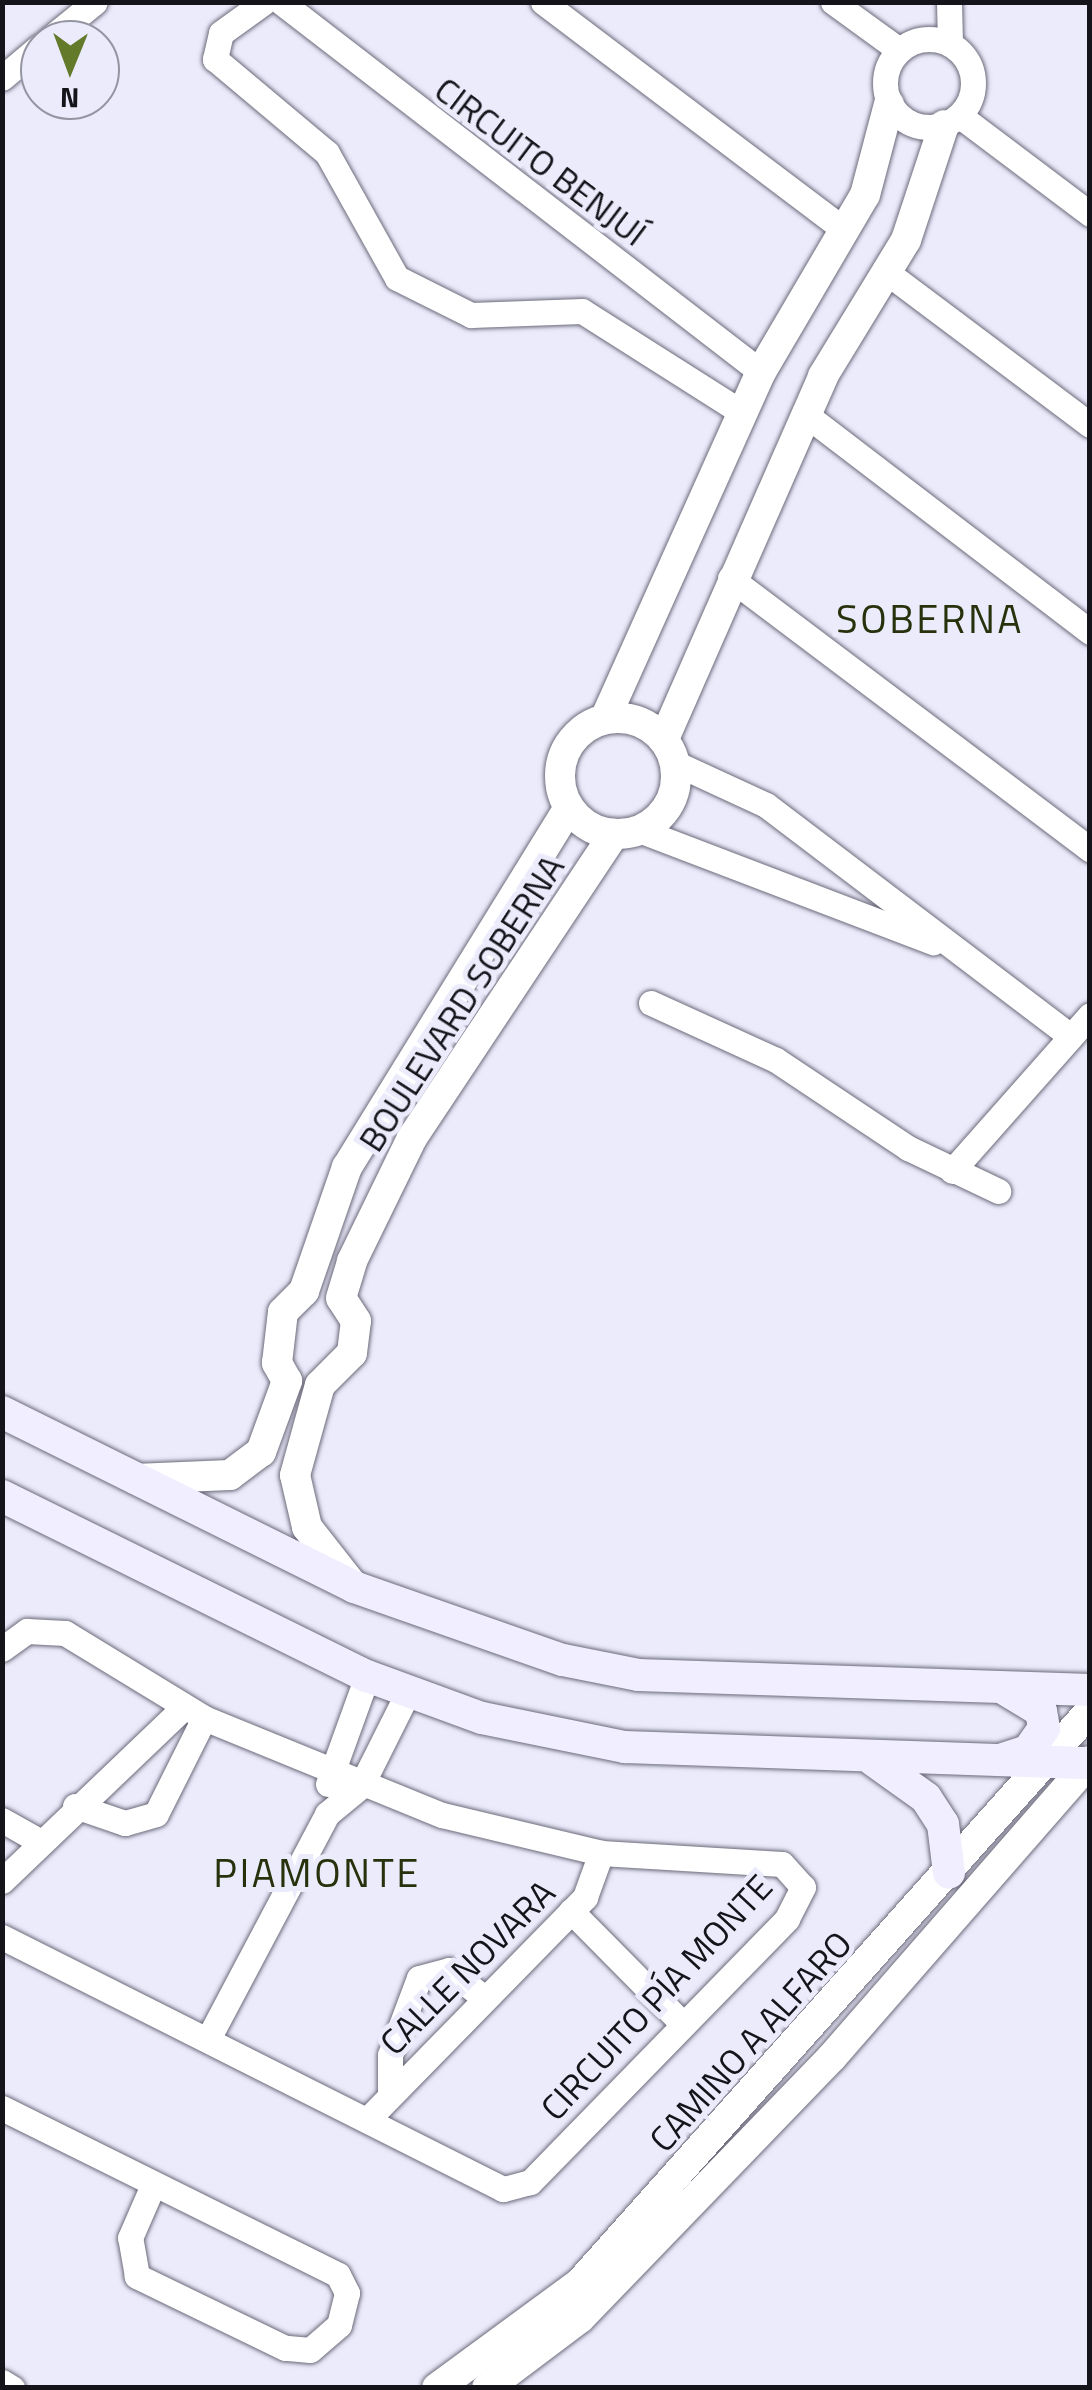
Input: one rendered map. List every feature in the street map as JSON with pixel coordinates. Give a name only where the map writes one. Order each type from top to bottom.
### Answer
[{"type":"main road","points":[[2,1412],[354,1587],[503,1644],[639,1674],[1090,1690]]},
{"type":"main road","points":[[2,1496],[407,1694],[626,1747],[989,1763],[1089,1762]]},
{"type":"main road","points":[[989,1763],[1028,1751],[1044,1728],[1041,1711],[1006,1690]]},
{"type":"main road","points":[[870,1758],[926,1798],[946,1836],[949,1873]]},
{"type":"street","points":[[72,20],[94,2]]},
{"type":"street","points":[[264,2],[221,32],[215,58],[326,153],[397,278],[471,315],[582,311],[742,412]]},
{"type":"street","name":"CIRCUITO BENJUÍ","points":[[281,2],[768,360]]},
{"type":"street","points":[[543,2],[844,229]]},
{"type":"street","points":[[833,2],[899,50]]},
{"type":"street","points":[[627,832],[670,803],[669,751],[730,578],[823,376],[889,274],[973,77],[950,44],[949,2]]},
{"type":"street","points":[[938,944],[569,808],[564,754],[605,719],[742,412],[768,360],[865,195],[889,104],[884,76],[899,50],[922,39],[950,44]]},
{"type":"street","points":[[889,104],[913,125],[952,120],[1090,214]]},
{"type":"street","points":[[889,274],[1090,425]]},
{"type":"street","points":[[768,360],[823,376]]},
{"type":"street","points":[[805,414],[1090,632]]},
{"type":"street","points":[[730,578],[1090,849]]},
{"type":"street","points":[[605,719],[637,722],[669,751],[766,805],[938,944],[1070,1036]]},
{"type":"street","name":"BOULEVARD SOBERNA","points":[[131,1479],[197,1480],[245,1466],[272,1432],[287,1381],[277,1333],[304,1291],[356,1151],[569,808]]},
{"type":"street","name":"BOULEVARD SOBERNA","points":[[341,1298],[412,1138],[627,832]]},
{"type":"street","points":[[651,1003],[776,1060],[952,1171],[998,1190]]},
{"type":"street","points":[[952,1171],[1090,1015]]},
{"type":"street","points":[[304,1291],[341,1298],[356,1321],[352,1353],[320,1385],[298,1453],[296,1502],[354,1587]]},
{"type":"street","points":[[287,1381],[320,1385]]},
{"type":"street","name":"CIRCUITO PÍA MONTE","points":[[2,1648],[27,1631],[54,1630],[193,1713],[361,1786],[601,1853],[782,1864],[801,1880],[787,1919],[679,2020],[522,2186],[478,2182],[366,2120],[2,1937]]},
{"type":"street","points":[[327,1814],[328,1771],[367,1676]]},
{"type":"street","points":[[208,2039],[327,1814],[361,1786],[407,1694]]},
{"type":"street","name":"CAMINO A ALFARO","points":[[437,2388],[580,2283],[797,2071],[949,1873],[1090,1711]]},
{"type":"street","points":[[74,1806],[125,1824],[156,1814],[193,1713]]},
{"type":"street","points":[[2,1881],[74,1806],[193,1713]]},
{"type":"street","name":"CAMINO A ALFARO","points":[[487,2388],[580,2318],[797,2071],[1089,1762]]},
{"type":"street","points":[[2,1820],[39,1841]]},
{"type":"street","name":"CALLE NOVARA","points":[[366,2120],[571,1911],[592,1887],[601,1853]]},
{"type":"street","points":[[571,1911],[679,2020]]},
{"type":"street","points":[[390,2095],[390,2055],[420,1978],[449,1970],[484,1997]]},
{"type":"street","points":[[2,2108],[338,2275],[348,2293],[339,2325],[310,2350],[285,2348],[136,2276],[130,2238],[153,2185]]},
{"type":"street","points":[[2,2382],[12,2388]]},
{"type":"district","name":"SOBERNA","points":[[930,619]]},
{"type":"district","name":"PIAMONTE","points":[[317,1873]]}]
